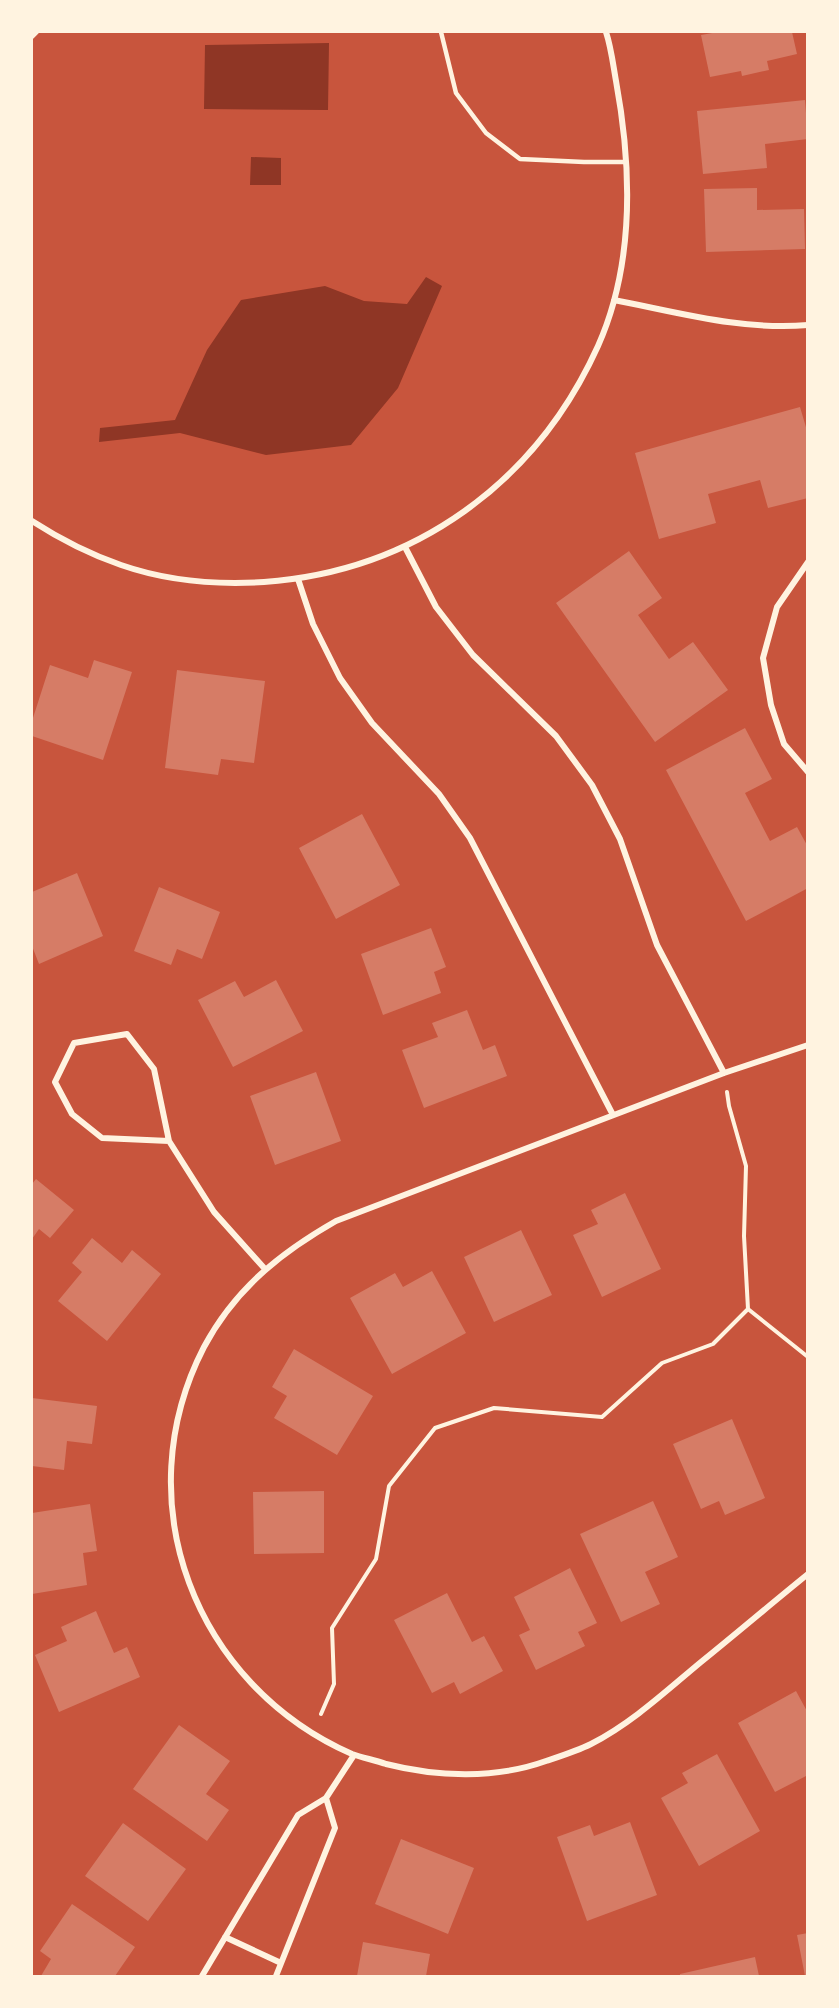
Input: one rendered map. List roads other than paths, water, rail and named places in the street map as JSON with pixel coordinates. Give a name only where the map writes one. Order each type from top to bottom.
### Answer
[{"type":"street","points":[[32,521],[65,542],[122,566],[175,579],[229,584],[298,579],[348,568],[405,547],[453,520],[501,482],[539,443],[571,399],[599,345],[614,300],[626,242],[628,188],[623,119],[606,32]]},
{"type":"street","points":[[614,300],[740,323],[807,325]]},
{"type":"street","points":[[405,547],[436,607],[473,655],[556,736],[592,784],[620,839],[657,945],[724,1073]]},
{"type":"street","points":[[807,562],[777,607],[763,658],[771,705],[784,744],[807,772]]},
{"type":"street","points":[[298,579],[313,624],[340,678],[372,723],[439,794],[470,838],[613,1116]]},
{"type":"street","points":[[170,1141],[102,1138],[72,1114],[54,1083],[74,1043],[126,1035],[154,1069],[170,1141],[214,1212],[265,1269]]},
{"type":"street","points":[[807,1045],[724,1073],[336,1221],[297,1244],[265,1269],[229,1309],[204,1347],[186,1389],[174,1439],[171,1489],[176,1539],[188,1584],[210,1629],[239,1671],[275,1707],[312,1733],[354,1755],[407,1769],[464,1774],[498,1772],[543,1763],[590,1745],[629,1721],[807,1574]]},
{"type":"street","points":[[202,1977],[298,1815],[326,1798],[354,1755]]},
{"type":"street","points":[[276,1977],[335,1828],[326,1798]]},
{"type":"street","points":[[225,1937],[281,1963]]},
{"type":"lane","points":[[441,32],[456,93],[486,133],[520,159],[626,162]]}]
